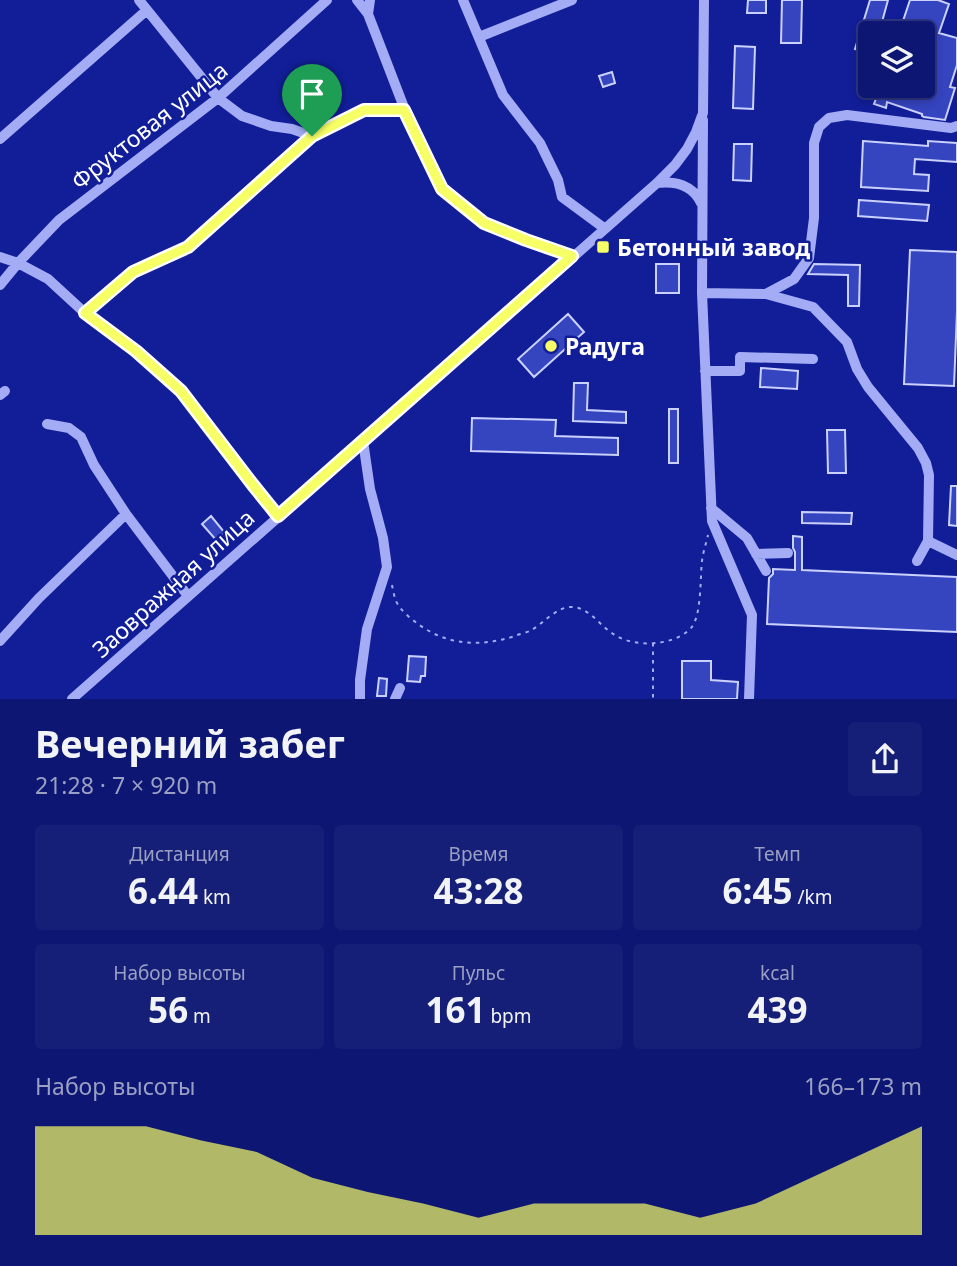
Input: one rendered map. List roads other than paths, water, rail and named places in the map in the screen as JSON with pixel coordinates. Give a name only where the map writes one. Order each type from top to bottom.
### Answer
[{"type":"street","points":[[139,0],[218,98],[242,116],[312,136]]},
{"type":"street","name":"Фруктовая улица","points":[[0,285],[59,220],[218,98],[327,0]]},
{"type":"street","points":[[356,0],[368,14],[404,110],[442,189],[484,223],[572,256]]},
{"type":"street","points":[[368,14],[370,0]]},
{"type":"street","points":[[464,0],[503,95],[540,144],[558,180],[562,197],[604,228]]},
{"type":"street","points":[[479,37],[572,0]]},
{"type":"street","name":"Заовражная улица","points":[[72,699],[675,165],[687,149],[703,113],[705,0]]},
{"type":"street","points":[[0,139],[146,10]]},
{"type":"street","points":[[85,313],[133,272],[188,247],[312,136],[364,110],[404,110]]},
{"type":"street","points":[[703,113],[702,293],[712,521],[752,615],[749,699]]},
{"type":"street","points":[[766,294],[794,279],[809,258],[814,218],[814,144],[819,127],[830,118],[847,115],[951,128],[957,126]]},
{"type":"street","points":[[657,183],[669,181],[680,184],[691,190],[702,207]]},
{"type":"street","points":[[0,257],[48,279],[85,313],[136,351]]},
{"type":"street","points":[[702,293],[766,294],[813,307],[847,342],[868,387],[918,448],[926,463],[929,475],[928,541],[917,561]]},
{"type":"street","points":[[705,371],[740,371],[740,357],[813,359]]},
{"type":"street","points":[[47,425],[69,428],[82,437],[94,465],[126,514],[188,596]]},
{"type":"street","points":[[360,699],[367,629],[387,567],[383,538],[370,489],[363,441]]},
{"type":"street","points":[[711,508],[747,538],[766,571]]},
{"type":"street","points":[[0,641],[38,598],[126,514]]},
{"type":"street","points":[[928,541],[957,555]]},
{"type":"street","points":[[755,554],[788,554]]},
{"type":"street","points":[[395,699],[400,688]]},
{"type":"place","name":"Бетонный завод","points":[[603,247]]},
{"type":"place","name":"Радуга","points":[[551,346]]}]
